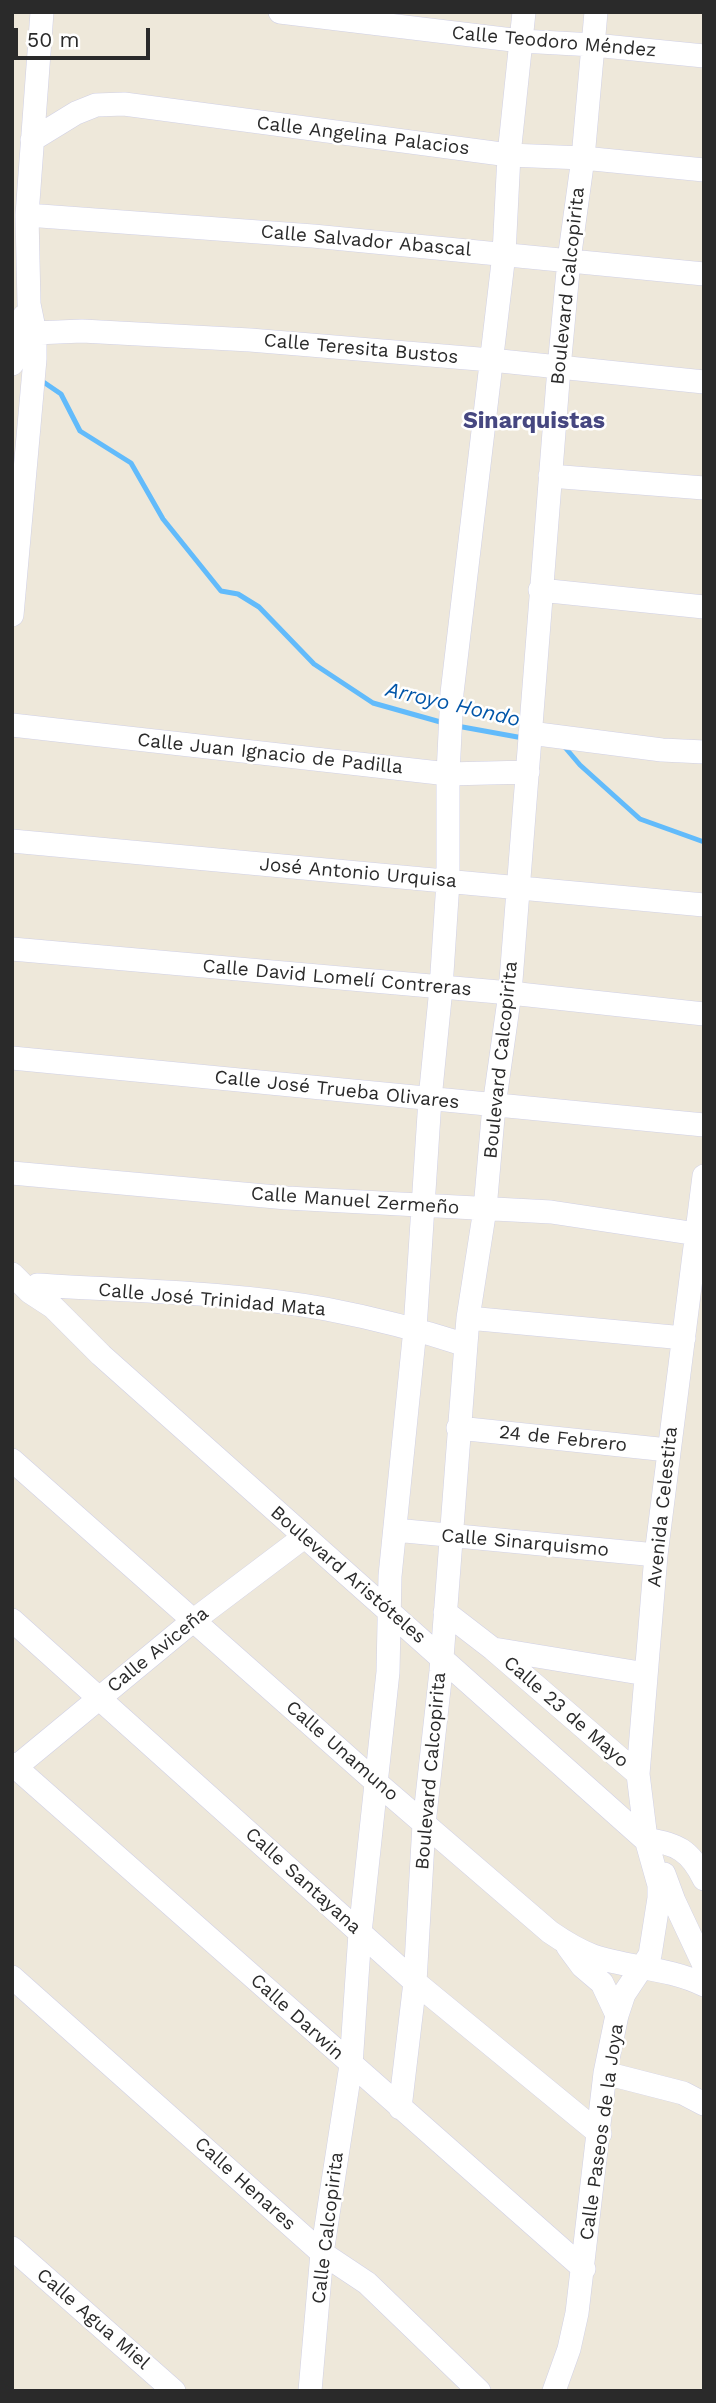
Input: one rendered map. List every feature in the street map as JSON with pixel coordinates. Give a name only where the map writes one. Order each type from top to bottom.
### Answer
[{"type":"street","points":[[12,615],[22,409],[33,384],[21,344],[29,304],[27,215],[42,12]]},
{"type":"street","name":"Calle Teodoro Méndez","points":[[280,12],[521,41],[704,56]]},
{"type":"street","points":[[351,2065],[360,1933],[388,1672],[395,1530],[415,1329],[430,1099],[441,988],[448,882],[448,774],[452,693],[503,254],[509,155],[524,12]]},
{"type":"street","name":"Boulevard Calcopirita","points":[[400,2108],[415,1982],[424,1824],[442,1658],[468,1318],[485,1209],[494,1106],[510,993],[559,368],[569,260],[583,158],[596,12]]},
{"type":"street","name":"Calle Angelina Palacios","points":[[32,140],[76,113],[96,105],[124,104],[509,155],[583,158],[704,170]]},
{"type":"street","name":"Calle Salvador Abascal","points":[[27,215],[313,236],[704,274]]},
{"type":"street","name":"Calle Teresita Bustos","points":[[21,344],[82,331],[173,336],[491,360],[704,382]]},
{"type":"street","points":[[550,476],[704,488]]},
{"type":"street","points":[[540,590],[704,607]]},
{"type":"street","name":"Calle Juan Ignacio de Padilla","points":[[12,725],[448,774],[529,750],[704,751]]},
{"type":"street","name":"José Antonio Urquisa","points":[[12,841],[704,905]]},
{"type":"street","name":"Calle David Lomelí Contreras","points":[[12,950],[510,993],[704,1014]]},
{"type":"street","name":"Calle José Trueba Olivares","points":[[12,1058],[704,1125]]},
{"type":"street","name":"Calle Manuel Zermeño","points":[[12,1173],[287,1198],[551,1212],[697,1234]]},
{"type":"street","name":"Avenida Celestita","points":[[646,1839],[638,1774],[656,1555],[704,1177]]},
{"type":"street","name":"Boulevard Aristóteles","points":[[12,1259],[47,1296],[53,1307]]},
{"type":"street","name":"Boulevard Aristóteles","points":[[12,1274],[30,1292],[53,1307],[100,1355],[646,1839],[660,1864],[704,1965]]},
{"type":"street","name":"Calle José Trinidad Mata","points":[[37,1285],[270,1301],[324,1309],[415,1329],[466,1345]]},
{"type":"street","points":[[468,1318],[684,1338]]},
{"type":"street","name":"24 de Febrero","points":[[458,1428],[668,1450]]},
{"type":"street","name":"Calle Unamuno","points":[[12,1460],[377,1783],[530,1916],[564,1942],[593,1955],[688,1978],[704,1985]]},
{"type":"street","name":"Calle Sinarquismo","points":[[395,1530],[656,1555]]},
{"type":"street","name":"Calle Aviceña","points":[[14,1765],[194,1620],[304,1537]]},
{"type":"street","name":"Calle 23 de Mayo","points":[[445,1612],[493,1649],[638,1774]]},
{"type":"street","name":"Calle Santayana","points":[[12,1620],[415,1982],[600,2134]]},
{"type":"street","name":"Calle 23 de Mayo","points":[[493,1649],[646,1674]]},
{"type":"street","name":"Calle Darwin","points":[[14,1765],[584,2269]]},
{"type":"street","name":"Boulevard Aristóteles","points":[[646,1839],[670,1843],[684,1850],[704,1879]]},
{"type":"street","name":"Calle Paseos de la Joya","points":[[554,2391],[569,2349],[584,2269],[605,2073],[617,2015],[624,1994],[650,1955],[659,1885],[646,1839]]},
{"type":"street","points":[[564,1942],[582,1966],[602,1983],[617,2015]]},
{"type":"street","name":"Calle Henares","points":[[12,1977],[322,2253],[367,2283],[479,2391]]},
{"type":"street","name":"Calle Calcopirita","points":[[310,2391],[322,2253],[351,2065]]},
{"type":"street","points":[[605,2073],[682,2093],[704,2104]]},
{"type":"street","name":"Calle Agua Miel","points":[[12,2248],[174,2391]]},
{"type":"waterway","name":"Arroyo Hondo","points":[[39,379],[61,394],[80,431],[131,463],[163,519],[221,591],[238,594],[259,607],[314,664],[373,703],[444,723]]},
{"type":"waterway","name":"Arroyo Hondo","points":[[457,726],[523,738]]},
{"type":"waterway","name":"Arroyo Hondo","points":[[563,745],[580,765],[640,819],[704,842]]},
{"type":"district","name":"Sinarquistas","points":[[534,421]]}]
